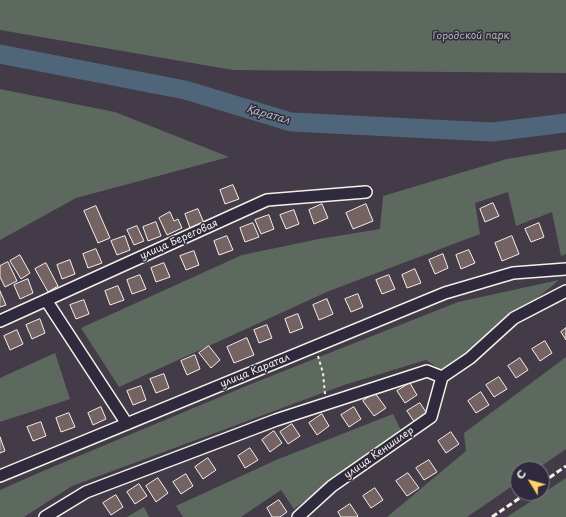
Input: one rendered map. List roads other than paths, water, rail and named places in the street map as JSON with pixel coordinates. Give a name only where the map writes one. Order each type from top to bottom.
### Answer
[{"type":"street","name":"улица Береговая","points":[[0,321],[267,200],[366,192]]},
{"type":"street","name":"улица Каратал","points":[[0,476],[445,293],[513,273],[566,269]]},
{"type":"street","points":[[45,517],[86,492],[276,420],[427,371],[442,377],[470,358],[514,318],[566,291]]},
{"type":"street","points":[[46,300],[127,424]]},
{"type":"street","name":"улица Кеншилер","points":[[298,517],[332,486],[431,417],[442,377]]},
{"type":"waterway","name":"Қаратал","points":[[0,54],[185,90],[291,122],[492,132],[566,123]]},
{"type":"railway","points":[[550,477],[566,466]]},
{"type":"railway","points":[[492,517],[515,501]]},
{"type":"park label","name":"Городской парк","points":[[471,36]]}]
